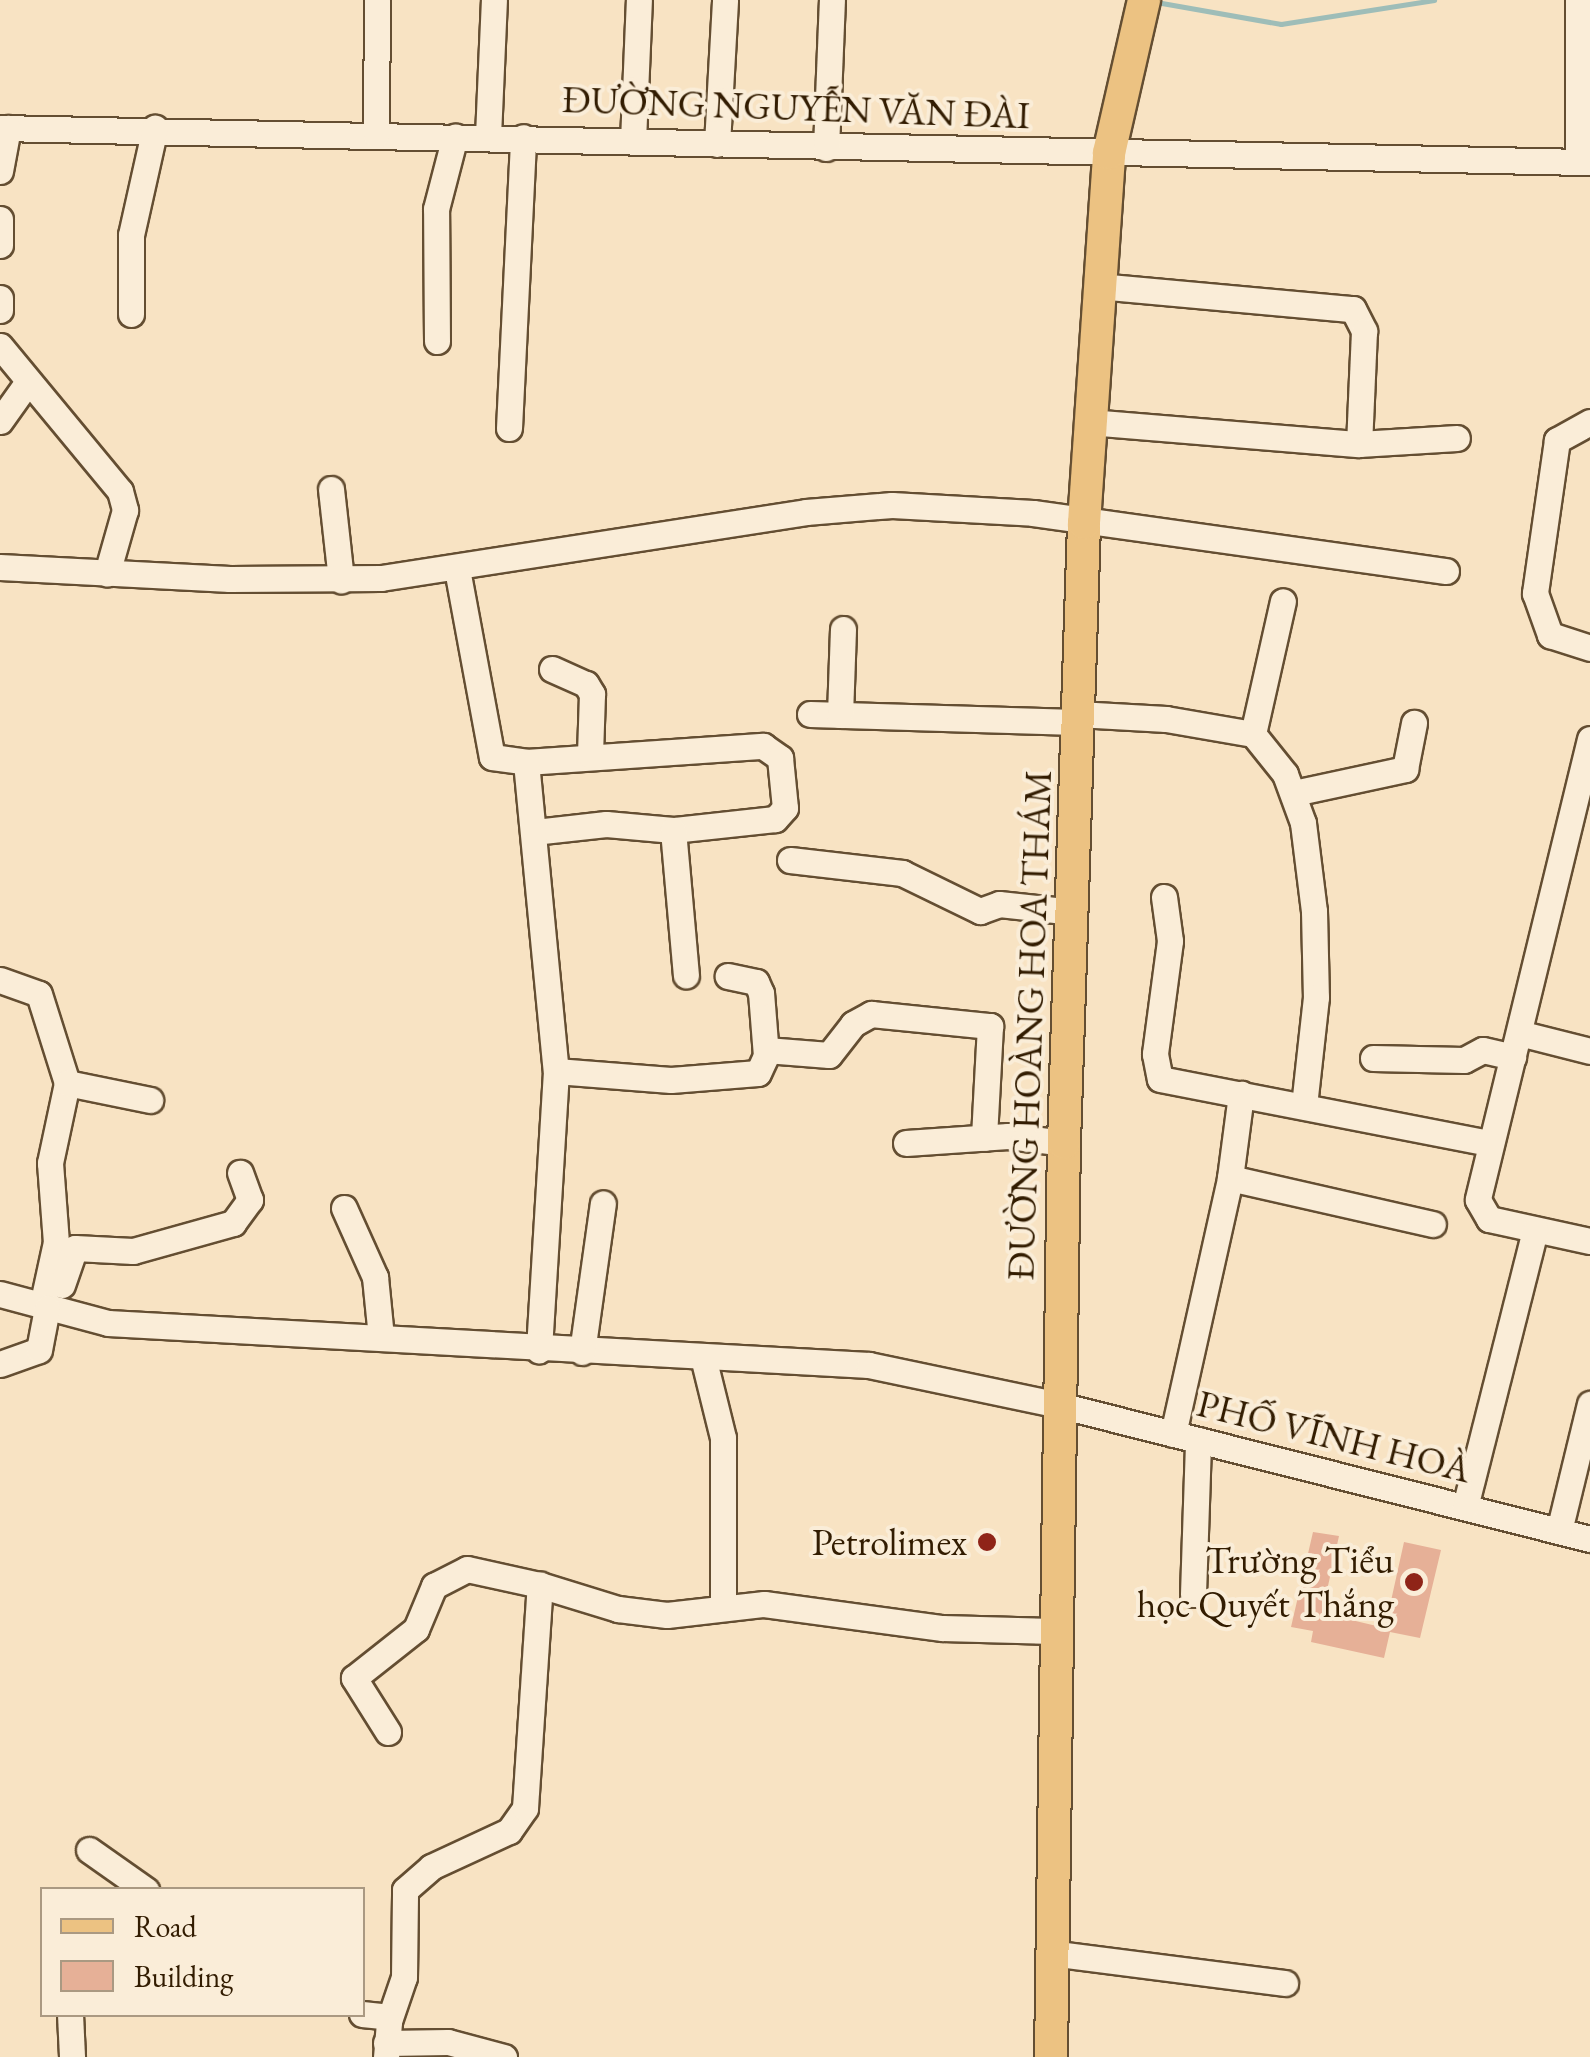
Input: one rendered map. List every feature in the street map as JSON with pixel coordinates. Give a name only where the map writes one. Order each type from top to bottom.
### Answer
[{"type":"main road","name":"ĐƯỜNG HOÀNG HOA THÁM","points":[[1051,2057],[1054,1631],[1064,1143],[1084,524],[1109,153],[1143,5]]},
{"type":"street","points":[[376,0],[376,135]]},
{"type":"street","points":[[488,136],[494,0]]},
{"type":"street","points":[[632,141],[639,0]]},
{"type":"street","points":[[718,144],[725,0]]},
{"type":"street","points":[[826,148],[832,0]]},
{"type":"street","points":[[1578,0],[1584,162]]},
{"type":"street","points":[[0,170],[4,128]]},
{"type":"street","name":"ĐƯỜNG NGUYỄN VĂN ĐÀI","points":[[4,128],[155,128],[826,148],[1584,162]]},
{"type":"street","points":[[131,314],[131,235],[155,128]]},
{"type":"street","points":[[437,341],[436,209],[455,136]]},
{"type":"street","points":[[509,428],[523,137]]},
{"type":"street","points":[[0,220],[0,245]]},
{"type":"street","points":[[1098,286],[1353,309],[1364,330],[1359,444]]},
{"type":"street","points":[[0,298],[0,310]]},
{"type":"street","points":[[0,346],[123,499],[108,573]]},
{"type":"street","points":[[0,421],[27,383]]},
{"type":"street","points":[[1089,422],[1359,444],[1458,438]]},
{"type":"street","points":[[1590,422],[1556,440],[1535,593],[1550,635],[1590,648]]},
{"type":"street","points":[[331,490],[342,580]]},
{"type":"street","points":[[0,567],[342,580],[456,569],[806,512],[892,505],[958,506],[1446,571]]},
{"type":"street","points":[[456,569],[487,751],[500,761],[763,746],[777,752],[780,817],[673,830],[618,824],[534,832]]},
{"type":"street","points":[[1253,734],[1283,601]]},
{"type":"street","points":[[840,716],[844,628]]},
{"type":"street","points":[[552,669],[586,684],[592,694],[590,756]]},
{"type":"street","points":[[810,714],[1166,718],[1253,734],[1294,793],[1314,911],[1316,997],[1304,1106]]},
{"type":"street","points":[[1294,793],[1405,768],[1414,724]]},
{"type":"street","points":[[1590,739],[1489,1143],[1479,1208],[1489,1218],[1590,1241]]},
{"type":"street","points":[[526,762],[556,1071],[539,1350]]},
{"type":"street","points":[[673,830],[686,974]]},
{"type":"street","points":[[790,860],[902,873],[971,909],[999,904],[1074,912]]},
{"type":"street","points":[[1164,898],[1170,970],[1154,1054],[1160,1079],[1489,1143]]},
{"type":"street","points":[[556,1071],[670,1080],[748,1076],[765,1066],[756,982],[728,976]]},
{"type":"street","points":[[0,980],[39,994],[67,1083],[50,1163],[56,1242],[49,1308]]},
{"type":"street","points":[[766,1050],[829,1055],[853,1024],[871,1014],[990,1026],[984,1138]]},
{"type":"street","points":[[1373,1058],[1464,1060],[1483,1050],[1516,1045],[1590,1050]]},
{"type":"street","points":[[67,1083],[150,1100]]},
{"type":"street","points":[[1193,1594],[1186,1437],[1242,1094]]},
{"type":"street","points":[[906,1143],[984,1138],[1064,1143]]},
{"type":"street","points":[[0,1364],[39,1350],[49,1308],[75,1248],[132,1251],[233,1223],[250,1200],[240,1173]]},
{"type":"street","points":[[1230,1178],[1432,1224]]},
{"type":"street","points":[[582,1352],[603,1202]]},
{"type":"street","points":[[344,1208],[374,1277],[381,1337]]},
{"type":"street","points":[[1465,1507],[1535,1230]]},
{"type":"street","name":"PHỐ VĨNH HOÀ","points":[[0,1294],[108,1323],[381,1337],[539,1350],[869,1365],[1060,1405],[1590,1539]]},
{"type":"street","points":[[703,1356],[723,1438],[723,1604]]},
{"type":"street","points":[[1558,1531],[1590,1404]]},
{"type":"street","points":[[388,1732],[354,1678],[416,1628],[434,1586],[468,1570],[540,1585],[618,1609],[667,1615],[723,1604],[800,1606],[942,1628],[1054,1631]]},
{"type":"street","points":[[387,2039],[404,1977],[405,1890],[431,1867],[521,1820],[540,1585]]},
{"type":"street","points":[[89,1850],[142,1887]]},
{"type":"street","points":[[1050,1953],[1286,1983]]},
{"type":"street","points":[[70,2017],[72,2057]]},
{"type":"street","points":[[365,2017],[387,2039],[448,2042],[504,2057]]},
{"type":"building","name":"Trường Tiểu học Quyết Thắng","points":[[1313,1532],[1339,1536],[1322,1613],[1385,1628],[1404,1542],[1441,1550],[1420,1638],[1390,1632],[1384,1658],[1311,1642],[1313,1631],[1291,1627]]},
{"type":"waterway","points":[[1156,2],[1281,24],[1434,0]]},
{"type":"place","name":"Petrolimex","points":[[987,1542]]},
{"type":"place","name":"Trường Tiểu học Quyết Thắng","points":[[1414,1582]]}]
